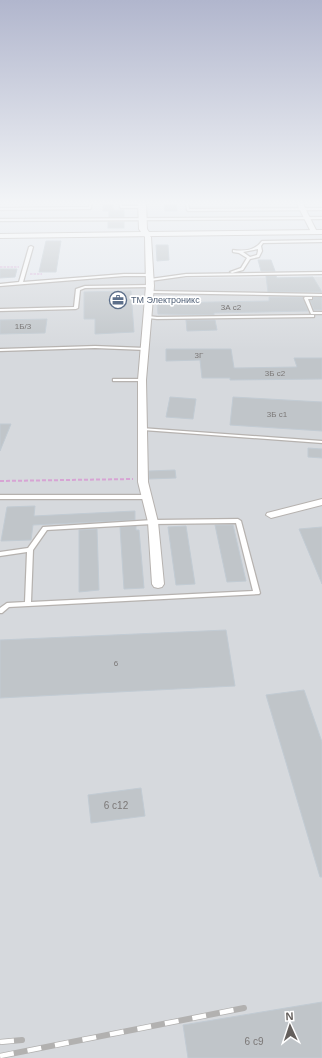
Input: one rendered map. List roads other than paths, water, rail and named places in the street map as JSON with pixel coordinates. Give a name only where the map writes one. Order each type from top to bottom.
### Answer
[{"type":"street","points":[[149,251],[150,283],[146,349],[142,380],[143,479],[153,522],[158,584]]},
{"type":"street","points":[[271,515],[322,502]]},
{"type":"lane","points":[[22,283],[30,251]]},
{"type":"lane","points":[[236,251],[243,251]]},
{"type":"lane","points":[[224,274],[242,269],[249,258],[259,254],[259,251]]},
{"type":"lane","points":[[240,252],[249,258]]},
{"type":"lane","points":[[0,285],[124,275],[150,283],[186,275],[322,273]]},
{"type":"lane","points":[[0,310],[76,308],[78,289],[85,287],[150,283],[322,294]]},
{"type":"lane","points":[[322,298],[306,298],[312,313],[322,313]]},
{"type":"lane","points":[[148,317],[313,316]]},
{"type":"lane","points":[[0,350],[95,347],[146,349]]},
{"type":"lane","points":[[115,380],[142,380]]},
{"type":"lane","points":[[143,429],[322,442]]},
{"type":"lane","points":[[0,497],[147,497]]},
{"type":"lane","points":[[0,611],[7,605],[28,604],[257,593],[238,521],[153,522],[45,528],[30,550],[28,604]]},
{"type":"lane","points":[[0,554],[30,550]]},
{"type":"railway","points":[[0,1056],[244,1008]]},
{"type":"railway","points":[[0,1042],[22,1040]]},
{"type":"place","name":"ТМ Электроникс","points":[[118,300]]}]
